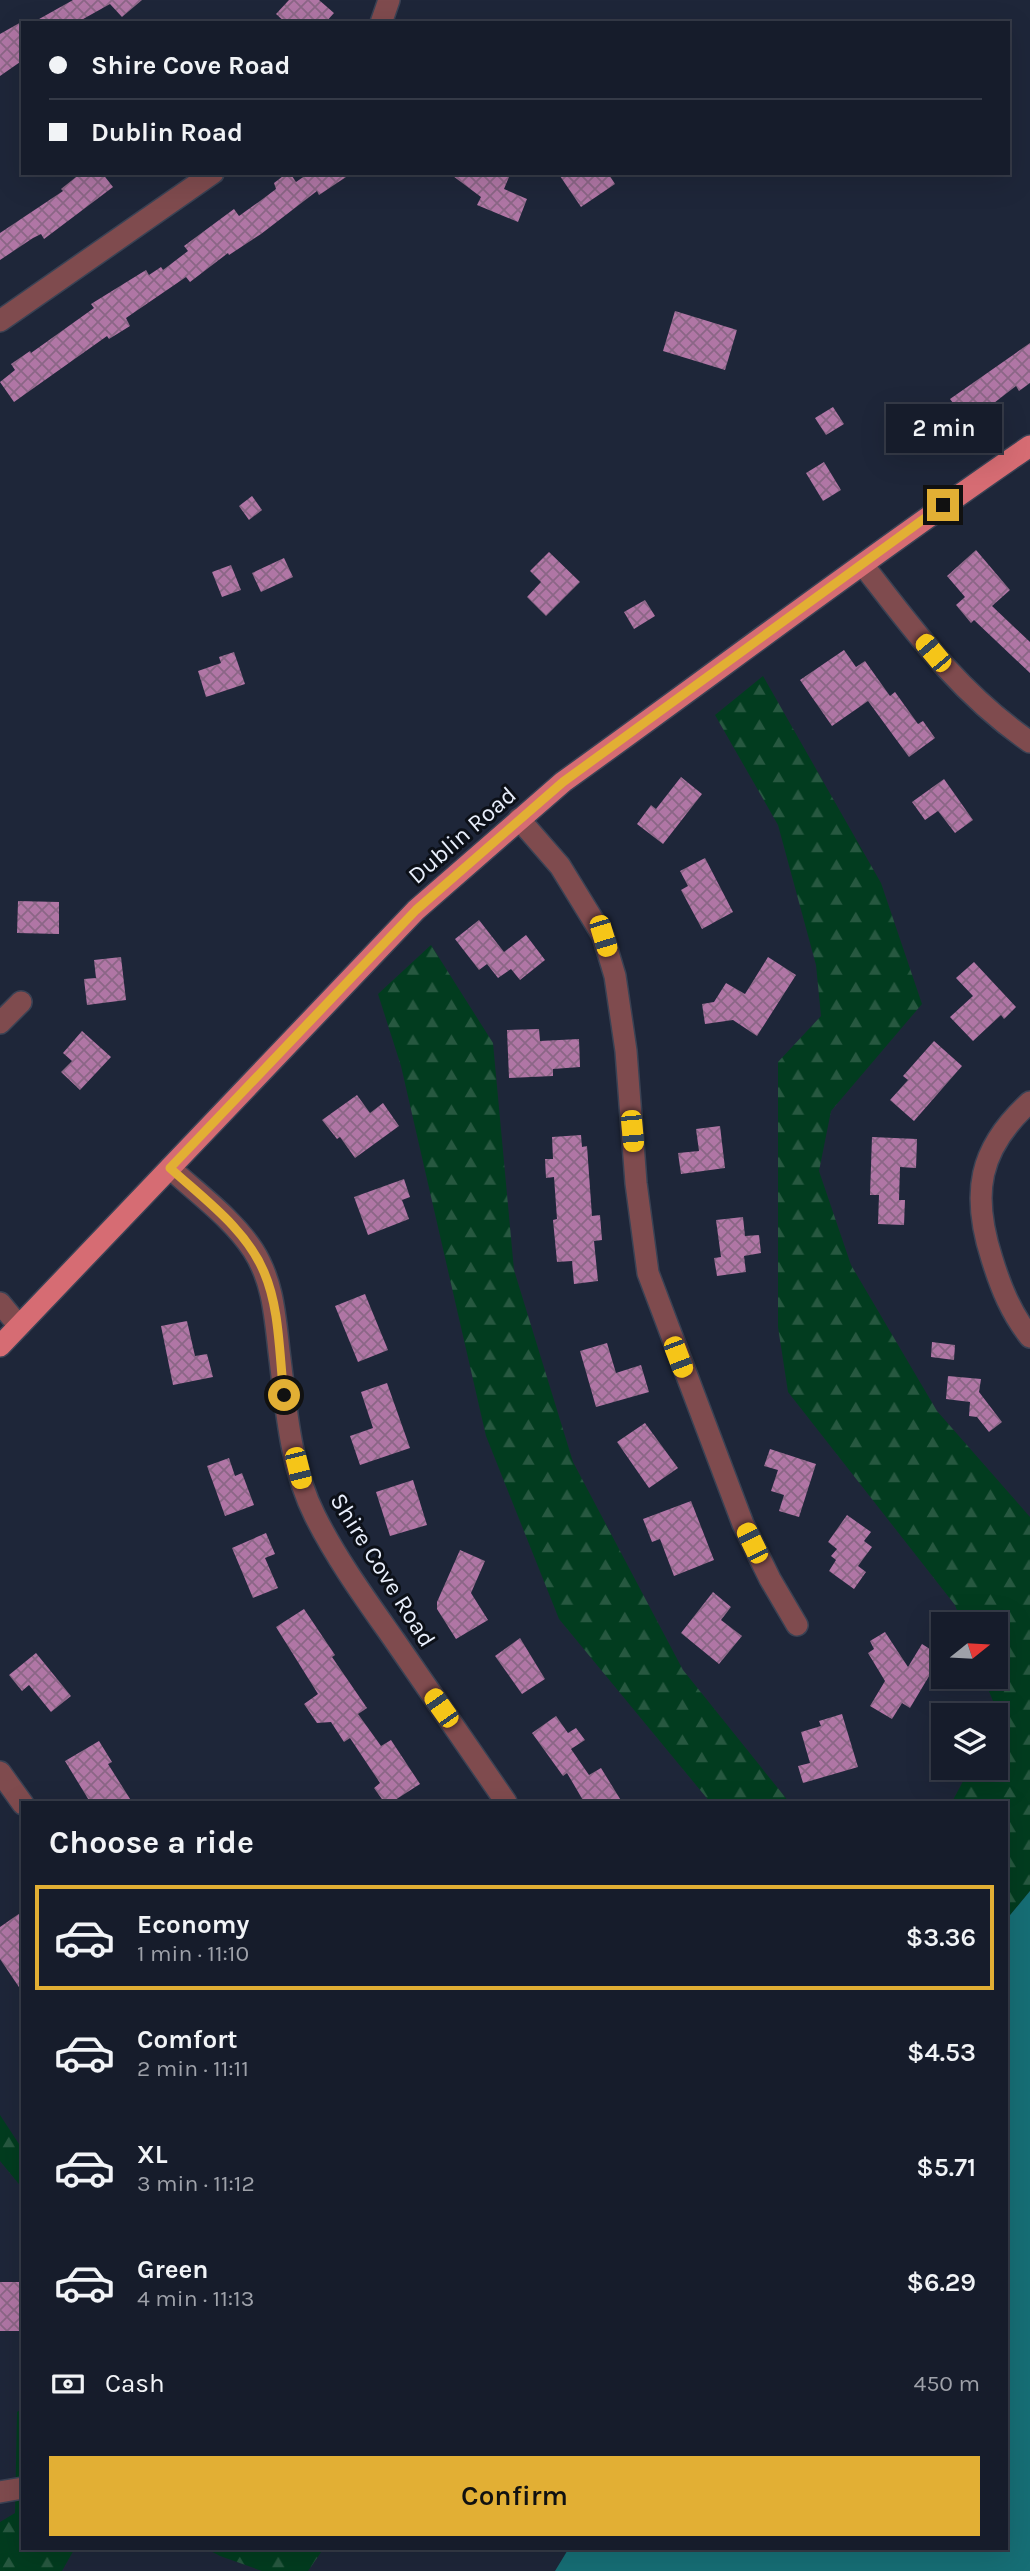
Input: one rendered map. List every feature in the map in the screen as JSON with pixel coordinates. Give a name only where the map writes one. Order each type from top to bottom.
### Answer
[{"type":"main road","name":"Dublin Road","points":[[0,1346],[416,910],[519,819],[563,782],[922,520],[1030,446]]},
{"type":"street","points":[[382,21],[388,0]]},
{"type":"street","points":[[0,321],[210,175]]},
{"type":"street","points":[[863,565],[921,639],[966,690],[990,713],[1030,742]]},
{"type":"street","points":[[519,819],[560,866],[603,936],[615,976],[626,1051],[636,1184],[648,1273],[743,1524],[770,1579],[797,1625]]},
{"type":"street","points":[[0,1023],[21,1002]]},
{"type":"street","points":[[1030,1102],[1006,1127],[995,1144],[981,1181],[979,1204],[983,1231],[999,1283],[1014,1315],[1030,1336]]},
{"type":"street","name":"Shire Cove Road","points":[[170,1168],[230,1223],[252,1250],[265,1273],[273,1301],[284,1395],[294,1450],[315,1516],[356,1585],[505,1801]]},
{"type":"street","points":[[0,1303],[19,1326]]},
{"type":"street","points":[[0,1772],[21,1801]]},
{"type":"street","points":[[0,2492],[21,2488]]},
{"type":"green space","points":[[763,676],[881,883],[922,1004],[831,1111],[819,1171],[851,1265],[937,1411],[1030,1517],[1030,1891],[1008,1918],[1008,1801],[953,1801],[964,1780],[1008,1780],[1008,1703],[994,1703],[988,1689],[1008,1689],[1008,1612],[958,1612],[955,1605],[788,1392],[778,1327],[778,1062],[821,1016],[816,965],[778,825],[715,715]]},
{"type":"green space","points":[[431,945],[493,1043],[514,1270],[573,1462],[683,1670],[788,1801],[709,1801],[559,1619],[486,1436],[401,1066],[378,994]]},
{"type":"green space","points":[[0,2115],[21,2147],[21,2187],[0,2161]]},
{"type":"green space","points":[[21,2409],[21,2550],[74,2550],[62,2571],[0,2571],[0,2522],[15,2513],[17,2412]]},
{"type":"green space","points":[[209,2550],[323,2550],[308,2571],[262,2571]]},
{"type":"shaded area","points":[[1030,1891],[1030,2571],[555,2571],[568,2550],[1008,2550],[1008,1918]]},
{"type":"building","points":[[73,0],[142,0],[122,17],[110,4],[80,21],[36,21]]},
{"type":"building","points":[[289,0],[319,0],[334,13],[327,21],[284,21],[276,14]]},
{"type":"building","points":[[21,22],[21,61],[0,76],[0,34]]},
{"type":"building","points":[[78,175],[104,175],[113,187],[44,239],[41,234],[0,260],[0,233],[63,191],[61,189]]},
{"type":"building","points":[[284,175],[291,175],[296,182],[306,175],[349,175],[319,195],[317,191],[261,234],[229,255],[228,253],[190,282],[186,277],[126,318],[130,326],[109,339],[107,336],[14,402],[0,382],[15,370],[11,364],[94,308],[91,304],[146,270],[149,275],[161,267],[163,270],[188,251],[184,246],[234,209],[239,216],[276,189],[274,183]]},
{"type":"building","points":[[452,175],[504,175],[509,177],[504,189],[527,199],[518,222],[477,205],[481,197]]},
{"type":"building","points":[[559,175],[609,175],[615,184],[581,207]]},
{"type":"building","points":[[675,311],[737,330],[725,370],[663,351]]},
{"type":"building","points":[[1030,343],[1030,383],[1019,391],[1016,386],[968,423],[950,399]]},
{"type":"building","points":[[833,407],[844,424],[826,435],[815,418]]},
{"type":"building","points":[[824,462],[841,490],[823,501],[806,473]]},
{"type":"building","points":[[252,496],[262,510],[249,520],[239,506]]},
{"type":"building","points":[[976,550],[1010,590],[992,606],[1030,642],[1030,673],[974,620],[971,623],[956,605],[965,597],[947,576]]},
{"type":"building","points":[[549,552],[580,582],[546,616],[527,597],[541,582],[530,571]]},
{"type":"building","points":[[284,558],[293,577],[261,592],[252,573]]},
{"type":"building","points":[[231,565],[241,590],[222,597],[212,572]]},
{"type":"building","points":[[645,600],[655,616],[634,629],[624,612]]},
{"type":"building","points":[[844,650],[856,667],[865,661],[890,696],[895,692],[918,724],[923,721],[935,738],[909,757],[868,701],[832,726],[800,680]]},
{"type":"building","points":[[234,652],[245,684],[206,697],[198,671],[221,663],[219,657]]},
{"type":"building","points":[[681,777],[702,794],[663,844],[637,824],[651,805],[656,809]]},
{"type":"building","points":[[944,779],[973,820],[955,833],[938,811],[925,820],[912,802]]},
{"type":"building","points":[[705,858],[733,912],[702,929],[681,890],[688,886],[680,871]]},
{"type":"building","points":[[18,901],[59,902],[59,934],[17,933]]},
{"type":"building","points":[[479,920],[504,952],[526,935],[545,960],[520,980],[511,969],[498,978],[487,964],[479,970],[455,939]]},
{"type":"building","points":[[121,957],[126,1000],[87,1005],[84,979],[96,978],[94,960]]},
{"type":"building","points":[[768,957],[796,975],[757,1036],[733,1020],[705,1024],[702,1004],[714,1002],[726,983],[745,994]]},
{"type":"building","points":[[974,962],[1016,1007],[1004,1019],[1001,1015],[973,1041],[950,1017],[973,996],[956,978]]},
{"type":"building","points":[[539,1029],[540,1041],[579,1039],[580,1067],[553,1069],[553,1076],[509,1078],[507,1030]]},
{"type":"building","points":[[82,1031],[111,1057],[80,1090],[61,1072],[72,1061],[63,1053]]},
{"type":"building","points":[[934,1041],[962,1066],[914,1121],[890,1100],[908,1080],[903,1076]]},
{"type":"building","points":[[357,1095],[370,1113],[383,1103],[399,1126],[355,1158],[340,1137],[337,1139],[322,1120]]},
{"type":"building","points":[[720,1126],[725,1168],[681,1174],[678,1153],[699,1151],[696,1129]]},
{"type":"building","points":[[581,1135],[582,1147],[587,1146],[592,1216],[600,1215],[602,1240],[594,1241],[598,1281],[574,1284],[572,1261],[557,1262],[553,1220],[557,1219],[554,1177],[546,1178],[545,1159],[553,1159],[552,1137]]},
{"type":"building","points":[[872,1137],[917,1139],[916,1168],[900,1167],[899,1200],[905,1200],[904,1225],[878,1224],[879,1195],[870,1195]]},
{"type":"building","points":[[404,1179],[410,1197],[402,1200],[409,1219],[368,1235],[354,1197]]},
{"type":"building","points":[[743,1217],[745,1236],[759,1235],[761,1253],[744,1256],[746,1272],[717,1276],[714,1258],[721,1257],[716,1220]]},
{"type":"building","points":[[365,1294],[388,1350],[358,1362],[335,1306]]},
{"type":"building","points":[[187,1321],[195,1356],[207,1354],[213,1377],[173,1385],[161,1326]]},
{"type":"building","points":[[932,1342],[955,1345],[954,1360],[931,1357]]},
{"type":"building","points":[[607,1343],[616,1373],[641,1365],[649,1392],[596,1407],[580,1351]]},
{"type":"building","points":[[948,1376],[981,1379],[979,1392],[1002,1422],[989,1432],[977,1417],[969,1416],[970,1402],[946,1399]]},
{"type":"building","points":[[387,1383],[410,1448],[360,1465],[350,1436],[373,1428],[361,1392]]},
{"type":"building","points":[[645,1423],[678,1468],[649,1488],[617,1442]]},
{"type":"building","points":[[770,1449],[816,1464],[799,1517],[779,1511],[784,1495],[771,1491],[778,1470],[764,1466]]},
{"type":"building","points":[[229,1458],[235,1476],[242,1473],[254,1505],[225,1516],[207,1466]]},
{"type":"building","points":[[413,1480],[427,1525],[390,1536],[376,1492]]},
{"type":"building","points":[[691,1501],[714,1560],[674,1576],[660,1539],[652,1542],[643,1519]]},
{"type":"building","points":[[847,1515],[871,1532],[864,1541],[872,1547],[858,1566],[866,1572],[854,1589],[829,1571],[836,1560],[831,1556],[837,1549],[828,1542]]},
{"type":"building","points":[[266,1533],[275,1554],[265,1558],[278,1588],[253,1598],[232,1548]]},
{"type":"building","points":[[460,1550],[485,1561],[471,1593],[488,1620],[456,1639],[437,1609],[437,1602]]},
{"type":"building","points":[[713,1592],[731,1607],[721,1620],[742,1636],[719,1664],[681,1633]]},
{"type":"building","points":[[304,1609],[335,1655],[332,1657],[367,1708],[358,1714],[381,1746],[391,1740],[420,1784],[394,1801],[383,1801],[374,1788],[380,1783],[350,1738],[344,1742],[331,1722],[317,1723],[304,1704],[318,1694],[276,1627]]},
{"type":"building","points":[[885,1632],[908,1667],[922,1644],[931,1650],[931,1673],[910,1708],[902,1703],[892,1719],[870,1706],[885,1681],[868,1653],[874,1649],[870,1641]]},
{"type":"building","points":[[520,1638],[545,1679],[522,1694],[495,1656]]},
{"type":"building","points":[[36,1653],[71,1696],[51,1712],[29,1685],[22,1691],[9,1675]]},
{"type":"building","points":[[842,1714],[858,1767],[803,1783],[798,1766],[810,1763],[801,1732],[821,1726],[819,1721]]},
{"type":"building","points":[[556,1716],[568,1733],[576,1728],[585,1740],[571,1749],[589,1775],[601,1768],[621,1801],[583,1801],[567,1773],[563,1776],[532,1733]]},
{"type":"building","points":[[99,1741],[112,1762],[108,1764],[131,1801],[89,1801],[65,1761]]},
{"type":"building","points":[[21,1912],[21,1990],[0,1959],[0,1927]]},
{"type":"building","points":[[0,2282],[21,2282],[21,2331],[0,2331]]},
{"type":"route","points":[[284,1395],[273,1301],[265,1273],[252,1250],[230,1223],[170,1168],[416,910],[519,819],[563,782],[943,505]]}]
